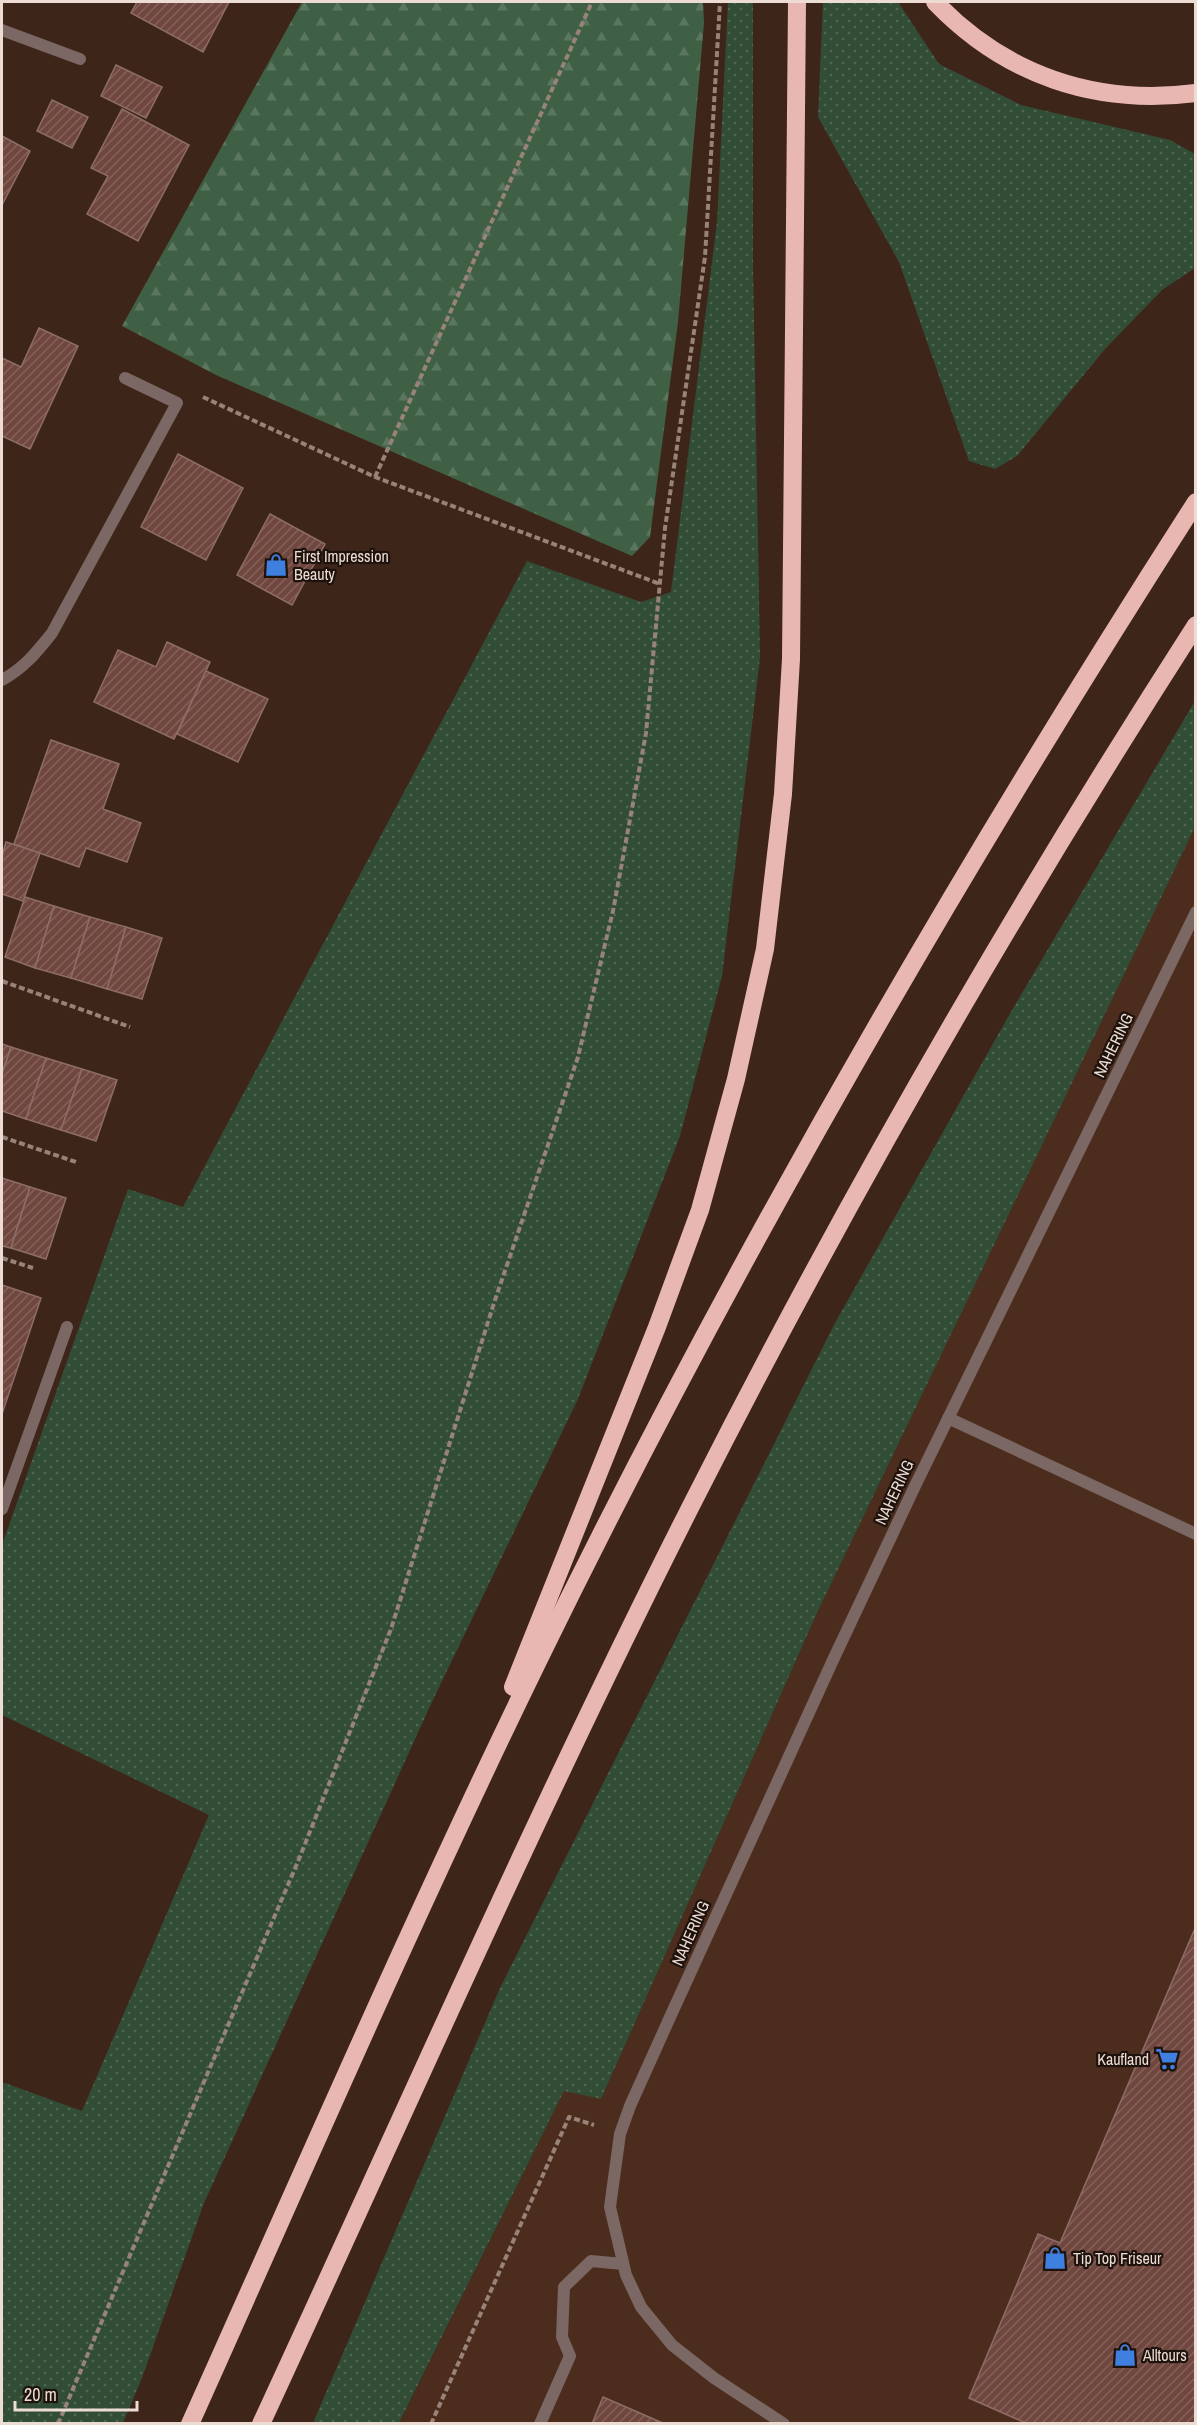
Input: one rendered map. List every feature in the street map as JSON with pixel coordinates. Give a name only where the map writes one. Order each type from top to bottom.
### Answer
[{"type":"highway","points":[[448,1850],[657,1327],[700,1210],[736,1078],[765,949],[783,794],[791,659],[797,2]]},
{"type":"highway","points":[[934,2],[982,44],[1016,65],[1052,80],[1090,91],[1129,96],[1196,93]]},
{"type":"highway","points":[[190,2424],[448,1850],[538,1659],[633,1471],[731,1284],[842,1083],[1065,707],[1196,502]]},
{"type":"highway","points":[[261,2424],[595,1702],[699,1490],[791,1313],[901,1113],[1016,915],[1134,720],[1196,625]]},
{"type":"street","points":[[2,30],[80,59]]},
{"type":"street","points":[[2,680],[16,672],[34,656],[52,633],[177,403],[125,378]]},
{"type":"street","name":"NAHERING","points":[[784,2424],[714,2378],[672,2345],[641,2307],[626,2275],[610,2207],[620,2134],[790,1750],[948,1418],[1196,912]]},
{"type":"street","points":[[2,1509],[67,1327]]},
{"type":"street","points":[[948,1418],[1196,1534]]},
{"type":"street","points":[[540,2424],[570,2356],[562,2337],[564,2287],[591,2261],[623,2264]]},
{"type":"path","points":[[375,477],[592,2]]},
{"type":"path","points":[[58,2424],[294,1870],[391,1629],[494,1303],[578,1057],[613,911],[646,733],[665,528],[705,257],[720,2]]},
{"type":"path","points":[[177,403],[185,389],[375,477],[660,584]]},
{"type":"path","points":[[2,981],[130,1027]]},
{"type":"path","points":[[2,1137],[76,1162]]},
{"type":"path","points":[[2,1258],[33,1268]]},
{"type":"path","points":[[431,2424],[569,2117],[620,2134]]},
{"type":"shaded area","points":[[1195,827],[1195,2423],[399,2424],[564,2091],[601,2099],[817,1613]]},
{"type":"green space","points":[[302,2],[703,2],[704,23],[678,322],[650,537],[632,556],[216,375],[122,326]]},
{"type":"green space","points":[[728,2],[753,2],[753,264],[760,657],[722,976],[680,1136],[578,1399],[431,1704],[204,2203],[142,2378],[123,2423],[2,2423],[2,2082],[82,2111],[209,1815],[2,1715],[2,1545],[128,1189],[183,1207],[527,561],[641,602],[671,592],[717,222]]},
{"type":"green space","points":[[823,2],[898,2],[939,64],[1021,105],[1170,140],[1195,154],[1195,268],[1162,290],[1105,349],[1017,456],[995,469],[969,461],[899,262],[818,117]]},
{"type":"green space","points":[[1195,701],[1195,827],[817,1613],[601,2099],[564,2091],[399,2423],[313,2423],[500,1988],[835,1323],[1012,1010]]},
{"type":"building","points":[[137,2],[229,2],[203,52],[131,13]]},
{"type":"building","points":[[116,65],[162,87],[146,118],[101,96]]},
{"type":"building","points":[[52,100],[88,117],[72,148],[37,131]]},
{"type":"building","points":[[122,109],[189,145],[138,241],[87,214],[108,176],[91,168]]},
{"type":"building","points":[[2,136],[30,151],[2,205]]},
{"type":"building","points":[[39,328],[78,346],[30,449],[2,436],[2,358],[21,367]]},
{"type":"building","points":[[178,454],[243,488],[206,560],[141,527]]},
{"type":"building","points":[[270,514],[325,544],[292,605],[237,575]]},
{"type":"building","points":[[167,642],[210,662],[174,739],[94,702],[118,650],[156,667]]},
{"type":"building","points":[[206,671],[268,699],[238,762],[177,734]]},
{"type":"building","points":[[51,740],[119,764],[103,809],[141,823],[127,862],[86,848],[79,867],[14,844]]},
{"type":"building","points":[[6,842],[40,853],[23,901],[2,894],[2,856]]},
{"type":"building","points":[[25,897],[54,906],[35,968],[5,957]]},
{"type":"building","points":[[54,906],[90,917],[71,978],[35,968]]},
{"type":"building","points":[[90,917],[126,927],[107,989],[71,978]]},
{"type":"building","points":[[126,927],[162,938],[142,999],[107,989]]},
{"type":"building","points":[[2,1044],[11,1047],[2,1074]]},
{"type":"building","points":[[11,1047],[46,1058],[26,1119],[2,1111],[2,1074]]},
{"type":"building","points":[[46,1058],[82,1069],[61,1130],[26,1119]]},
{"type":"building","points":[[82,1069],[117,1080],[96,1141],[61,1130]]},
{"type":"building","points":[[2,1178],[30,1187],[11,1248],[2,1246]]},
{"type":"building","points":[[30,1187],[66,1198],[46,1259],[11,1248]]},
{"type":"building","points":[[2,1285],[41,1298],[2,1414]]},
{"type":"building","name":"Kaufland","points":[[1196,1926],[1196,2424],[1028,2424],[969,2398],[1038,2234],[1060,2243]]},
{"type":"building","points":[[603,2397],[665,2424],[592,2424]]},
{"type":"place","name":"First Impression Beauty","points":[[276,565]]},
{"type":"place","name":"Kaufland","points":[[1167,2059]]},
{"type":"place","name":"Tip Top Friseur","points":[[1055,2258]]},
{"type":"place","name":"Alltours","points":[[1125,2355]]}]
